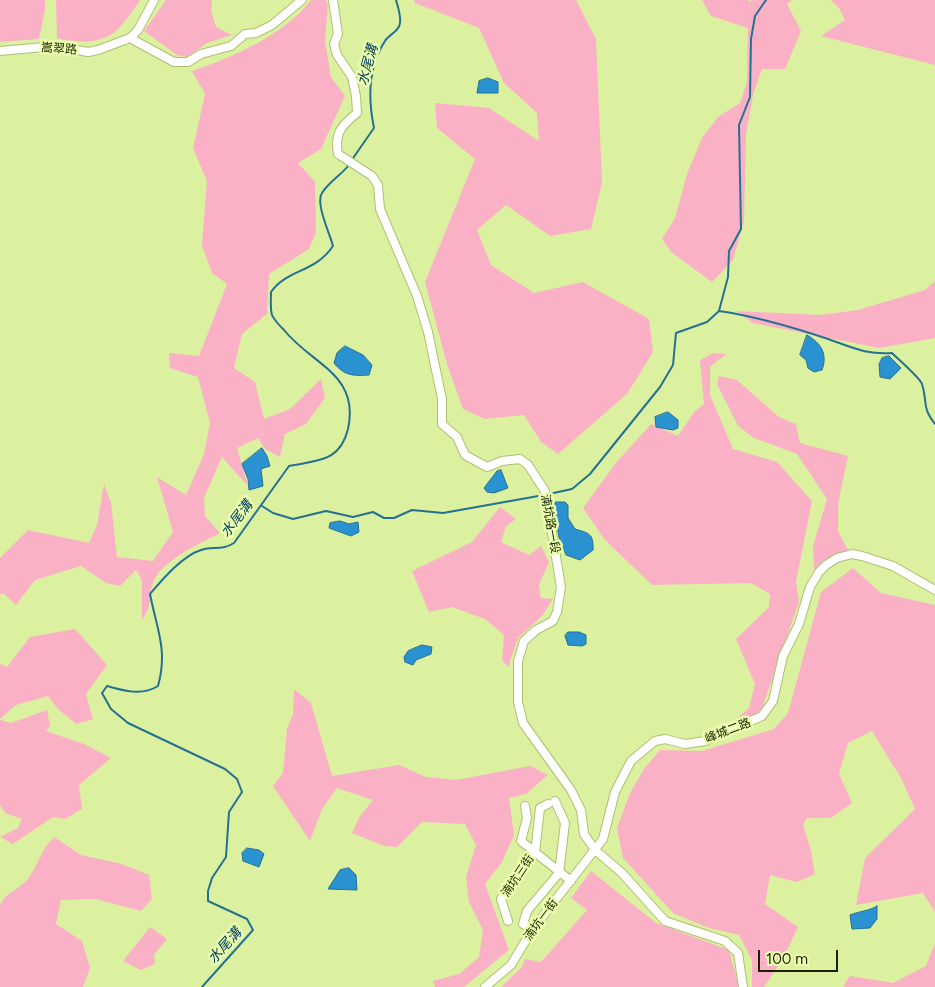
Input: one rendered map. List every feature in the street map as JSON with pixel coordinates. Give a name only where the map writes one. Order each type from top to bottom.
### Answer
[{"type":"street","points":[[154,0],[138,30],[130,38],[174,62],[188,62],[201,54],[231,46],[245,34],[256,34],[272,26],[302,0]]},
{"type":"street","name":"湳坑路一段","points":[[333,0],[338,34],[334,44],[337,55],[352,77],[357,113],[339,128],[336,143],[338,154],[372,176],[378,185],[380,209],[417,296],[428,332],[442,399],[442,424],[457,437],[465,455],[488,467],[502,461],[520,459],[528,465],[545,491],[561,587],[557,612],[552,621],[536,630],[524,641],[518,661],[518,702],[523,723],[571,790],[581,810],[584,834],[595,850],[622,873],[665,921],[724,941],[738,953],[743,987]]},
{"type":"street","name":"嵩翠路","points":[[0,51],[12,48],[60,47],[88,52],[130,38]]},
{"type":"street","name":"峰城二路","points":[[595,850],[604,839],[615,792],[631,761],[650,744],[665,739],[685,744],[705,741],[758,719],[768,710],[773,701],[783,656],[799,624],[810,587],[818,572],[826,565],[837,558],[852,554],[862,556],[892,566],[935,590]]},
{"type":"street","name":"湳坑三街","points":[[508,921],[501,899],[535,853],[538,814],[540,808],[551,803],[565,823],[559,872]]},
{"type":"street","points":[[525,806],[527,818],[521,841],[571,881]]},
{"type":"street","name":"湳坑一街","points":[[485,987],[511,965],[532,930],[595,850]]},
{"type":"street","points":[[532,930],[523,924],[527,911],[559,872]]},
{"type":"shaded area","points":[[0,0],[45,0],[45,10],[39,39],[0,42]]},
{"type":"shaded area","points":[[56,0],[140,0],[115,32],[100,39],[82,42],[57,38]]},
{"type":"shaded area","points":[[166,0],[212,0],[211,10],[216,27],[232,35],[207,43],[187,57],[177,55],[144,31]]},
{"type":"shaded area","points":[[311,0],[326,0],[328,4],[325,41],[331,77],[345,96],[321,149],[298,163],[315,182],[316,233],[309,249],[269,274],[267,314],[242,334],[234,368],[255,382],[264,419],[290,409],[321,379],[325,398],[306,424],[285,434],[280,457],[265,449],[258,438],[237,448],[248,486],[222,457],[204,498],[205,516],[220,533],[192,547],[164,567],[153,583],[149,606],[142,620],[142,580],[136,570],[120,586],[106,583],[81,566],[35,580],[16,605],[3,593],[0,595],[0,558],[28,530],[89,543],[97,525],[104,484],[111,503],[117,557],[153,561],[173,532],[157,477],[186,495],[204,454],[210,423],[198,377],[170,368],[169,353],[199,356],[227,284],[212,273],[202,245],[207,181],[193,148],[205,94],[192,71],[240,52],[273,34],[301,12]]},
{"type":"shaded area","points":[[414,0],[576,0],[596,39],[602,183],[591,229],[550,236],[506,205],[477,230],[491,265],[534,293],[583,282],[649,319],[653,352],[627,394],[558,454],[541,442],[524,415],[485,419],[463,409],[447,364],[425,282],[475,159],[437,128],[435,103],[489,108],[539,141],[537,113],[504,83],[479,28],[415,3]]},
{"type":"shaded area","points":[[702,0],[748,0],[749,2],[752,0],[792,0],[787,4],[801,31],[785,69],[762,69],[753,95],[746,135],[744,221],[733,260],[712,282],[671,252],[662,239],[675,218],[687,174],[702,138],[718,117],[740,103],[747,82],[748,28],[711,16]]},
{"type":"shaded area","points":[[831,0],[935,0],[935,65],[821,36],[845,20],[839,8]]},
{"type":"shaded area","points":[[935,281],[935,338],[879,348],[753,323],[736,311],[820,315],[858,310],[925,290]]},
{"type":"shaded area","points":[[713,353],[726,354],[710,367],[710,395],[733,449],[777,462],[812,501],[796,582],[799,602],[759,717],[726,728],[749,708],[755,684],[736,639],[769,607],[770,594],[751,583],[652,585],[605,540],[583,508],[615,464],[651,424],[678,436],[694,412],[704,404],[700,360]]},
{"type":"shaded area","points":[[719,376],[737,380],[779,417],[796,424],[800,443],[848,456],[838,504],[838,531],[848,550],[814,572],[813,546],[827,499],[797,454],[754,438],[738,426],[717,384]]},
{"type":"shaded area","points":[[500,507],[516,519],[506,526],[501,542],[529,555],[541,546],[549,562],[539,585],[541,598],[553,599],[542,616],[518,638],[508,667],[502,660],[504,635],[485,619],[452,607],[429,612],[412,571],[472,542]]},
{"type":"shaded area","points":[[853,568],[881,593],[935,605],[935,912],[923,893],[856,905],[865,858],[915,809],[901,778],[872,731],[848,743],[839,774],[852,803],[831,818],[807,818],[803,824],[815,874],[797,882],[770,875],[765,904],[798,927],[783,959],[764,987],[752,987],[752,960],[739,935],[709,928],[673,913],[623,858],[617,828],[630,793],[644,769],[660,750],[702,751],[774,729],[788,713],[821,592]]},
{"type":"shaded area","points":[[75,629],[107,665],[86,694],[93,719],[76,724],[58,709],[48,696],[16,705],[0,719],[0,664],[7,667],[30,637]]},
{"type":"shaded area","points":[[294,689],[311,703],[332,776],[399,765],[426,777],[456,780],[530,766],[548,775],[526,794],[509,798],[514,835],[502,862],[485,884],[509,950],[464,987],[435,987],[433,981],[459,974],[479,957],[483,930],[469,902],[466,877],[476,845],[465,824],[422,822],[397,847],[384,846],[352,833],[360,816],[373,800],[337,788],[322,809],[310,841],[273,786],[283,773],[287,729],[293,714]]},
{"type":"shaded area","points":[[47,710],[50,726],[46,731],[84,744],[111,758],[79,785],[82,809],[65,819],[53,817],[13,844],[0,837],[18,828],[22,819],[5,813],[0,805],[0,720],[11,723]]},
{"type":"shaded area","points":[[54,837],[81,855],[122,864],[149,875],[152,899],[141,911],[95,899],[61,900],[56,924],[82,941],[90,968],[83,987],[0,987],[0,905],[5,897],[23,884],[30,876],[45,848]]},
{"type":"shaded area","points":[[591,871],[656,923],[729,950],[739,987],[501,987],[522,967],[525,959],[541,962],[587,910],[571,898]]},
{"type":"shaded area","points":[[150,927],[167,939],[154,955],[155,964],[141,970],[123,961]]},
{"type":"shaded area","points":[[935,943],[935,987],[843,987],[850,976],[893,983],[926,966]]},
{"type":"water","points":[[488,78],[498,82],[498,93],[477,93],[479,81]]},
{"type":"water","points":[[807,335],[822,349],[824,364],[822,370],[814,372],[808,368],[806,360],[800,355]]},
{"type":"water","points":[[345,346],[363,355],[372,365],[369,375],[346,373],[334,363],[337,353]]},
{"type":"water","points":[[889,356],[901,368],[890,379],[880,377],[879,364],[882,358]]},
{"type":"water","points":[[668,412],[678,420],[678,428],[673,430],[656,427],[655,417]]},
{"type":"water","points":[[262,448],[270,466],[261,469],[263,486],[249,490],[248,479],[242,464]]},
{"type":"water","points":[[501,470],[508,488],[494,493],[487,492],[484,488],[497,471]]},
{"type":"water","points":[[554,502],[565,502],[568,505],[568,518],[575,529],[587,533],[591,537],[593,550],[580,560],[566,555],[559,537],[553,506]]},
{"type":"water","points":[[340,521],[349,524],[358,522],[359,532],[351,536],[329,528],[330,523]]},
{"type":"water","points":[[568,632],[579,632],[586,635],[586,644],[582,646],[568,645],[565,636]]},
{"type":"water","points":[[422,645],[432,647],[431,654],[416,660],[413,665],[405,662],[404,657],[408,651]]},
{"type":"water","points":[[247,848],[259,850],[264,854],[259,867],[243,861],[242,853]]},
{"type":"water","points":[[349,868],[356,875],[357,890],[328,889],[340,870]]},
{"type":"water","points":[[877,906],[877,919],[870,928],[852,929],[850,915]]},
{"type":"waterway","name":"水尾溝","points":[[351,161],[374,128],[370,95],[372,72],[379,51],[385,41],[399,26],[400,17],[396,0]]},
{"type":"waterway","points":[[549,494],[572,489],[590,474],[660,387],[673,365],[676,333],[707,322],[719,311],[728,277],[729,251],[741,229],[739,125],[750,97],[751,39],[755,16],[766,0]]},
{"type":"waterway","name":"水尾溝","points":[[202,987],[253,930],[247,919],[208,901],[208,891],[212,878],[226,857],[229,812],[242,792],[237,779],[225,769],[128,723],[111,709],[102,693],[107,686],[139,692],[158,686],[161,673],[162,651],[150,594],[187,557],[201,550],[225,547],[234,543],[289,466],[326,458],[333,454],[344,440],[348,429],[350,410],[347,395],[331,372],[295,342],[277,323],[272,315],[271,292],[285,279],[318,261],[333,246],[320,204],[320,198],[328,186],[349,165]]},
{"type":"waterway","points":[[719,311],[786,326],[873,353],[892,353],[922,384],[926,408],[935,424]]},
{"type":"waterway","points":[[262,506],[273,513],[293,519],[326,511],[353,517],[373,512],[384,518],[394,518],[412,510],[443,513],[544,495]]}]
